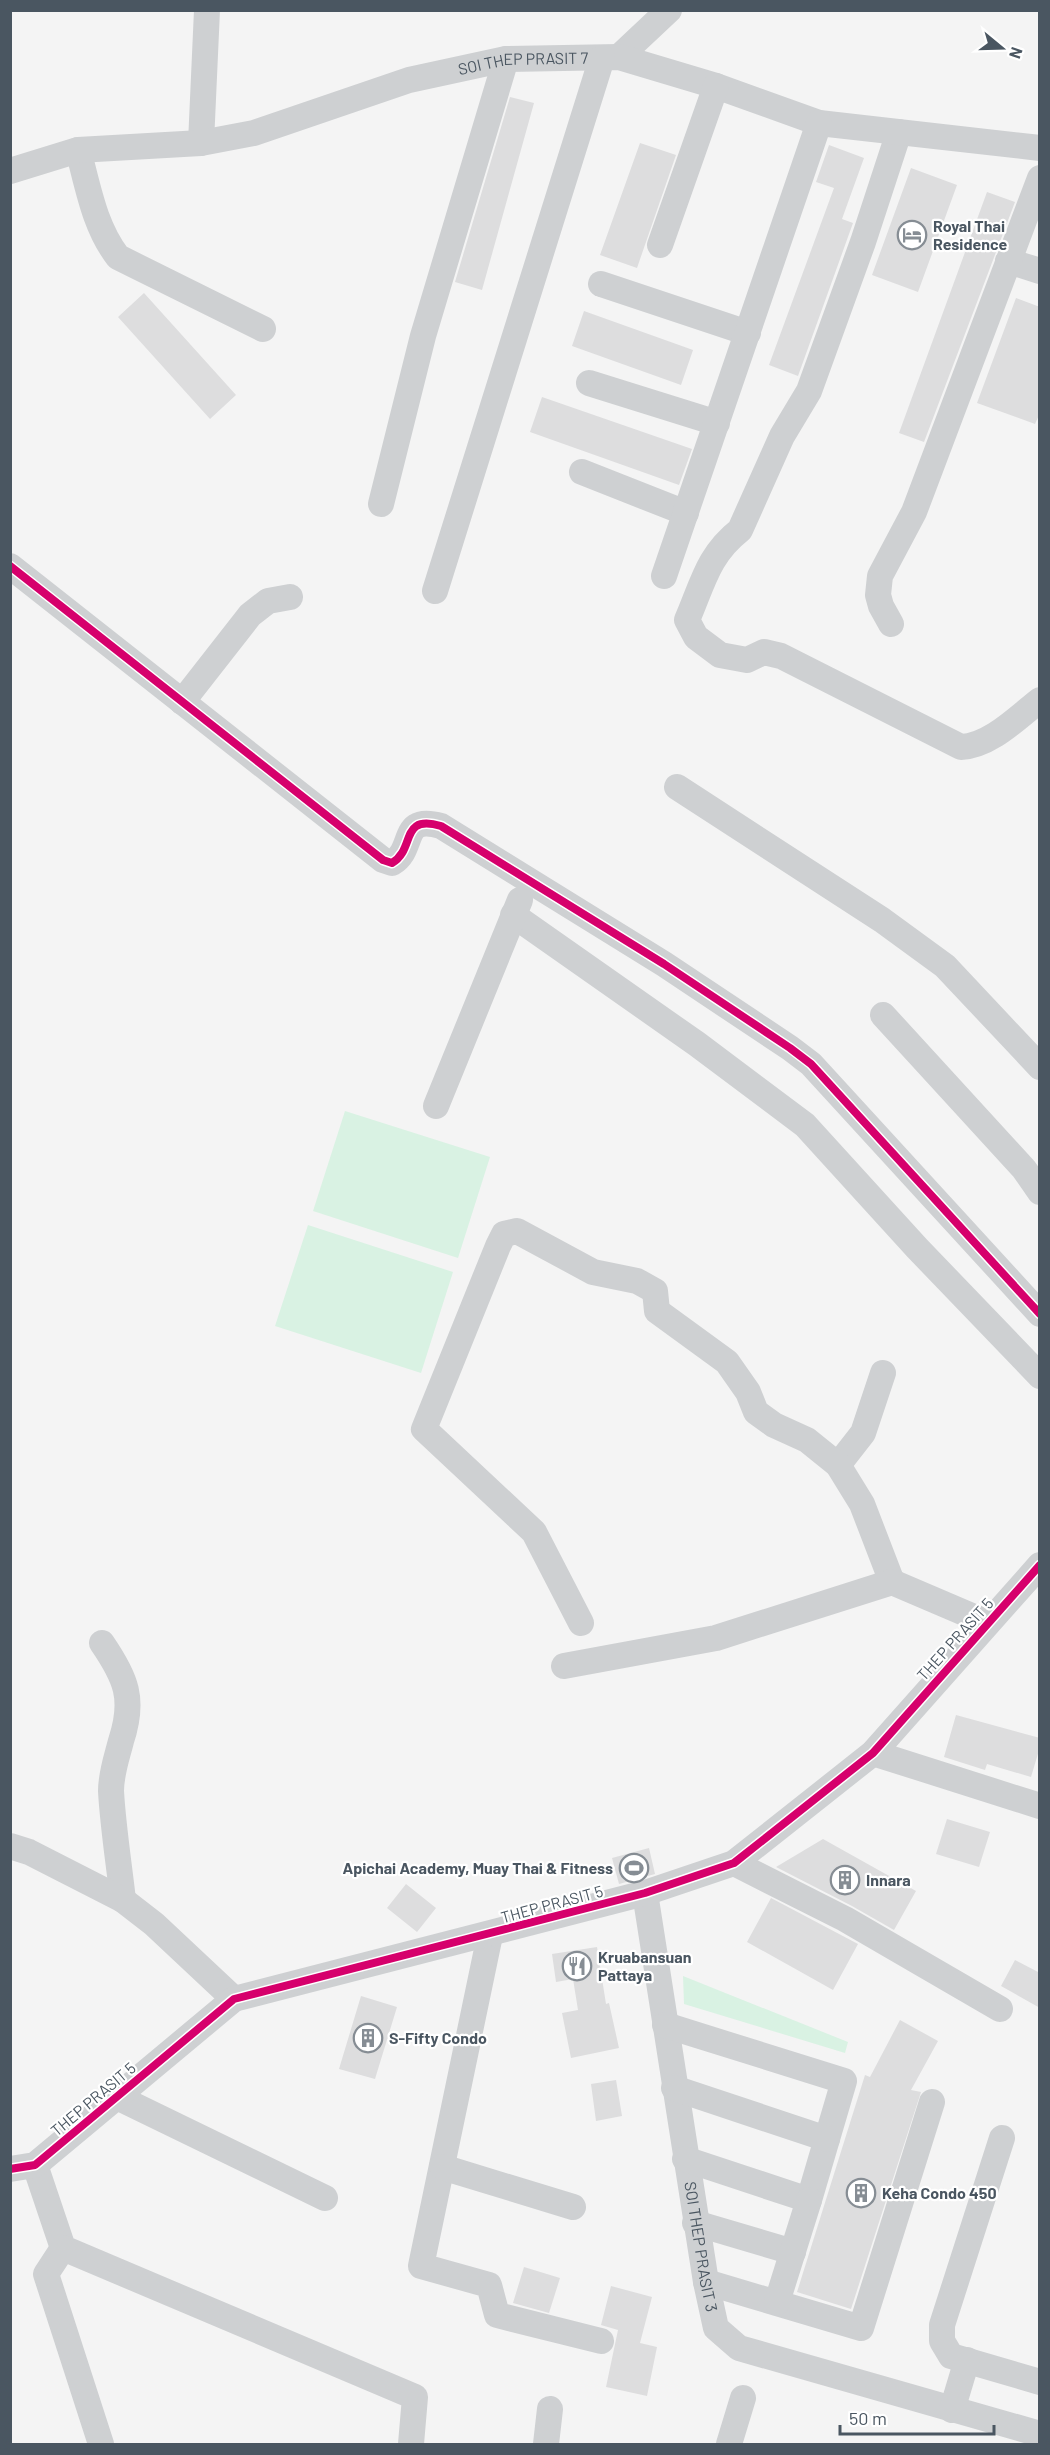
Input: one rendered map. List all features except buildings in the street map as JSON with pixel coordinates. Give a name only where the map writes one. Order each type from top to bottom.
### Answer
[{"type":"street","points":[[201,143],[207,10]]},
{"type":"street","points":[[435,591],[610,57],[669,10]]},
{"type":"street","name":"SOI THEP PRASIT 7","points":[[10,171],[78,150],[201,143],[255,133],[409,80],[506,59],[610,57],[716,86],[819,123],[1040,148]]},
{"type":"street","points":[[381,504],[423,336],[506,59]]},
{"type":"street","points":[[660,245],[716,86]]},
{"type":"street","points":[[664,576],[819,123]]},
{"type":"street","points":[[899,132],[863,242],[809,391],[782,436],[740,530],[713,558],[687,620],[696,637],[720,655],[747,660],[764,652],[781,656],[961,747],[972,746],[993,735],[1040,700]]},
{"type":"street","points":[[78,150],[100,228],[107,244],[117,257],[263,329]]},
{"type":"street","points":[[891,624],[880,606],[878,595],[880,576],[914,512],[1040,178]]},
{"type":"street","points":[[1008,261],[1040,271]]},
{"type":"street","points":[[601,284],[748,333]]},
{"type":"street","points":[[589,383],[717,423]]},
{"type":"street","points":[[582,472],[686,513]]},
{"type":"street","points":[[10,566],[382,860],[392,863],[398,859],[413,828],[420,823],[428,822],[441,826],[664,964],[790,1048],[811,1064],[1040,1314]]},
{"type":"street","points":[[182,702],[250,615],[268,601],[290,597]]},
{"type":"street","points":[[676,787],[882,920],[945,966],[1040,1067]]},
{"type":"street","points":[[436,1106],[528,880]]},
{"type":"street","points":[[513,915],[697,1044],[805,1125],[916,1248],[1040,1376]]},
{"type":"street","points":[[882,1015],[1024,1169],[1040,1192]]},
{"type":"street","points":[[581,1623],[534,1532],[424,1428],[504,1234],[517,1231],[593,1272],[637,1281],[656,1291],[657,1311],[727,1362],[748,1392],[756,1412],[774,1425],[807,1440],[838,1465],[862,1504],[892,1582]]},
{"type":"street","points":[[838,1465],[863,1433],[883,1373]]},
{"type":"street","name":"THEP PRASIT 5","points":[[23,2167],[117,2097],[234,1999],[490,1935],[645,1893],[734,1863],[873,1753],[1040,1565]]},
{"type":"street","points":[[564,1666],[716,1638],[892,1582],[988,1623]]},
{"type":"street","points":[[102,1643],[121,1672],[128,1701],[125,1729],[113,1768],[111,1790],[123,1900]]},
{"type":"street","points":[[873,1753],[1040,1806]]},
{"type":"street","points":[[10,1845],[29,1852],[123,1900],[154,1924],[234,1999]]},
{"type":"street","points":[[734,1863],[845,1919],[1000,2009]]},
{"type":"street","name":"SOI THEP PRASIT 3","points":[[645,1893],[695,2223],[716,2328],[739,2348],[1040,2434]]},
{"type":"street","points":[[490,1935],[421,2266],[489,2285],[497,2315],[601,2341]]},
{"type":"street","points":[[665,2025],[844,2081],[777,2302]]},
{"type":"street","points":[[675,2088],[827,2139]]},
{"type":"street","points":[[117,2097],[325,2198]]},
{"type":"street","points":[[706,2282],[861,2328],[932,2102]]},
{"type":"street","points":[[1002,2138],[942,2325],[942,2341],[951,2356],[1040,2382]]},
{"type":"street","points":[[685,2159],[809,2200]]},
{"type":"street","points":[[23,2167],[63,2248],[415,2397],[411,2445]]},
{"type":"street","points":[[442,2167],[573,2207]]},
{"type":"street","points":[[695,2223],[793,2252]]},
{"type":"street","points":[[63,2248],[46,2274],[100,2445]]},
{"type":"street","points":[[952,2410],[967,2360]]},
{"type":"street","points":[[729,2445],[743,2398]]},
{"type":"street","points":[[546,2445],[549,2409]]},
{"type":"green space","points":[[345,1111],[490,1157],[458,1258],[313,1211]]},
{"type":"green space","points":[[308,1225],[453,1272],[421,1373],[275,1326]]},
{"type":"green space","points":[[683,1976],[848,2042],[845,2053],[684,2004]]},
{"type":"cycle path","points":[[10,566],[383,860],[392,863],[399,857],[413,829],[419,825],[441,826],[664,964],[790,1048],[811,1064],[1040,1314]]},
{"type":"cycle path","points":[[10,2169],[35,2165],[234,1999],[645,1893],[734,1863],[873,1753],[1040,1565]]},
{"type":"place","name":"Royal Thai Residence","points":[[912,235]]},
{"type":"place","name":"Apichai Academy, Muay Thai & Fitness","points":[[634,1868]]},
{"type":"place","name":"Innara","points":[[845,1880]]},
{"type":"place","name":"Kruabansuan Pattaya","points":[[577,1966]]},
{"type":"place","name":"S-Fifty Condo","points":[[368,2038]]},
{"type":"place","name":"Keha Condo 450","points":[[861,2193]]}]
